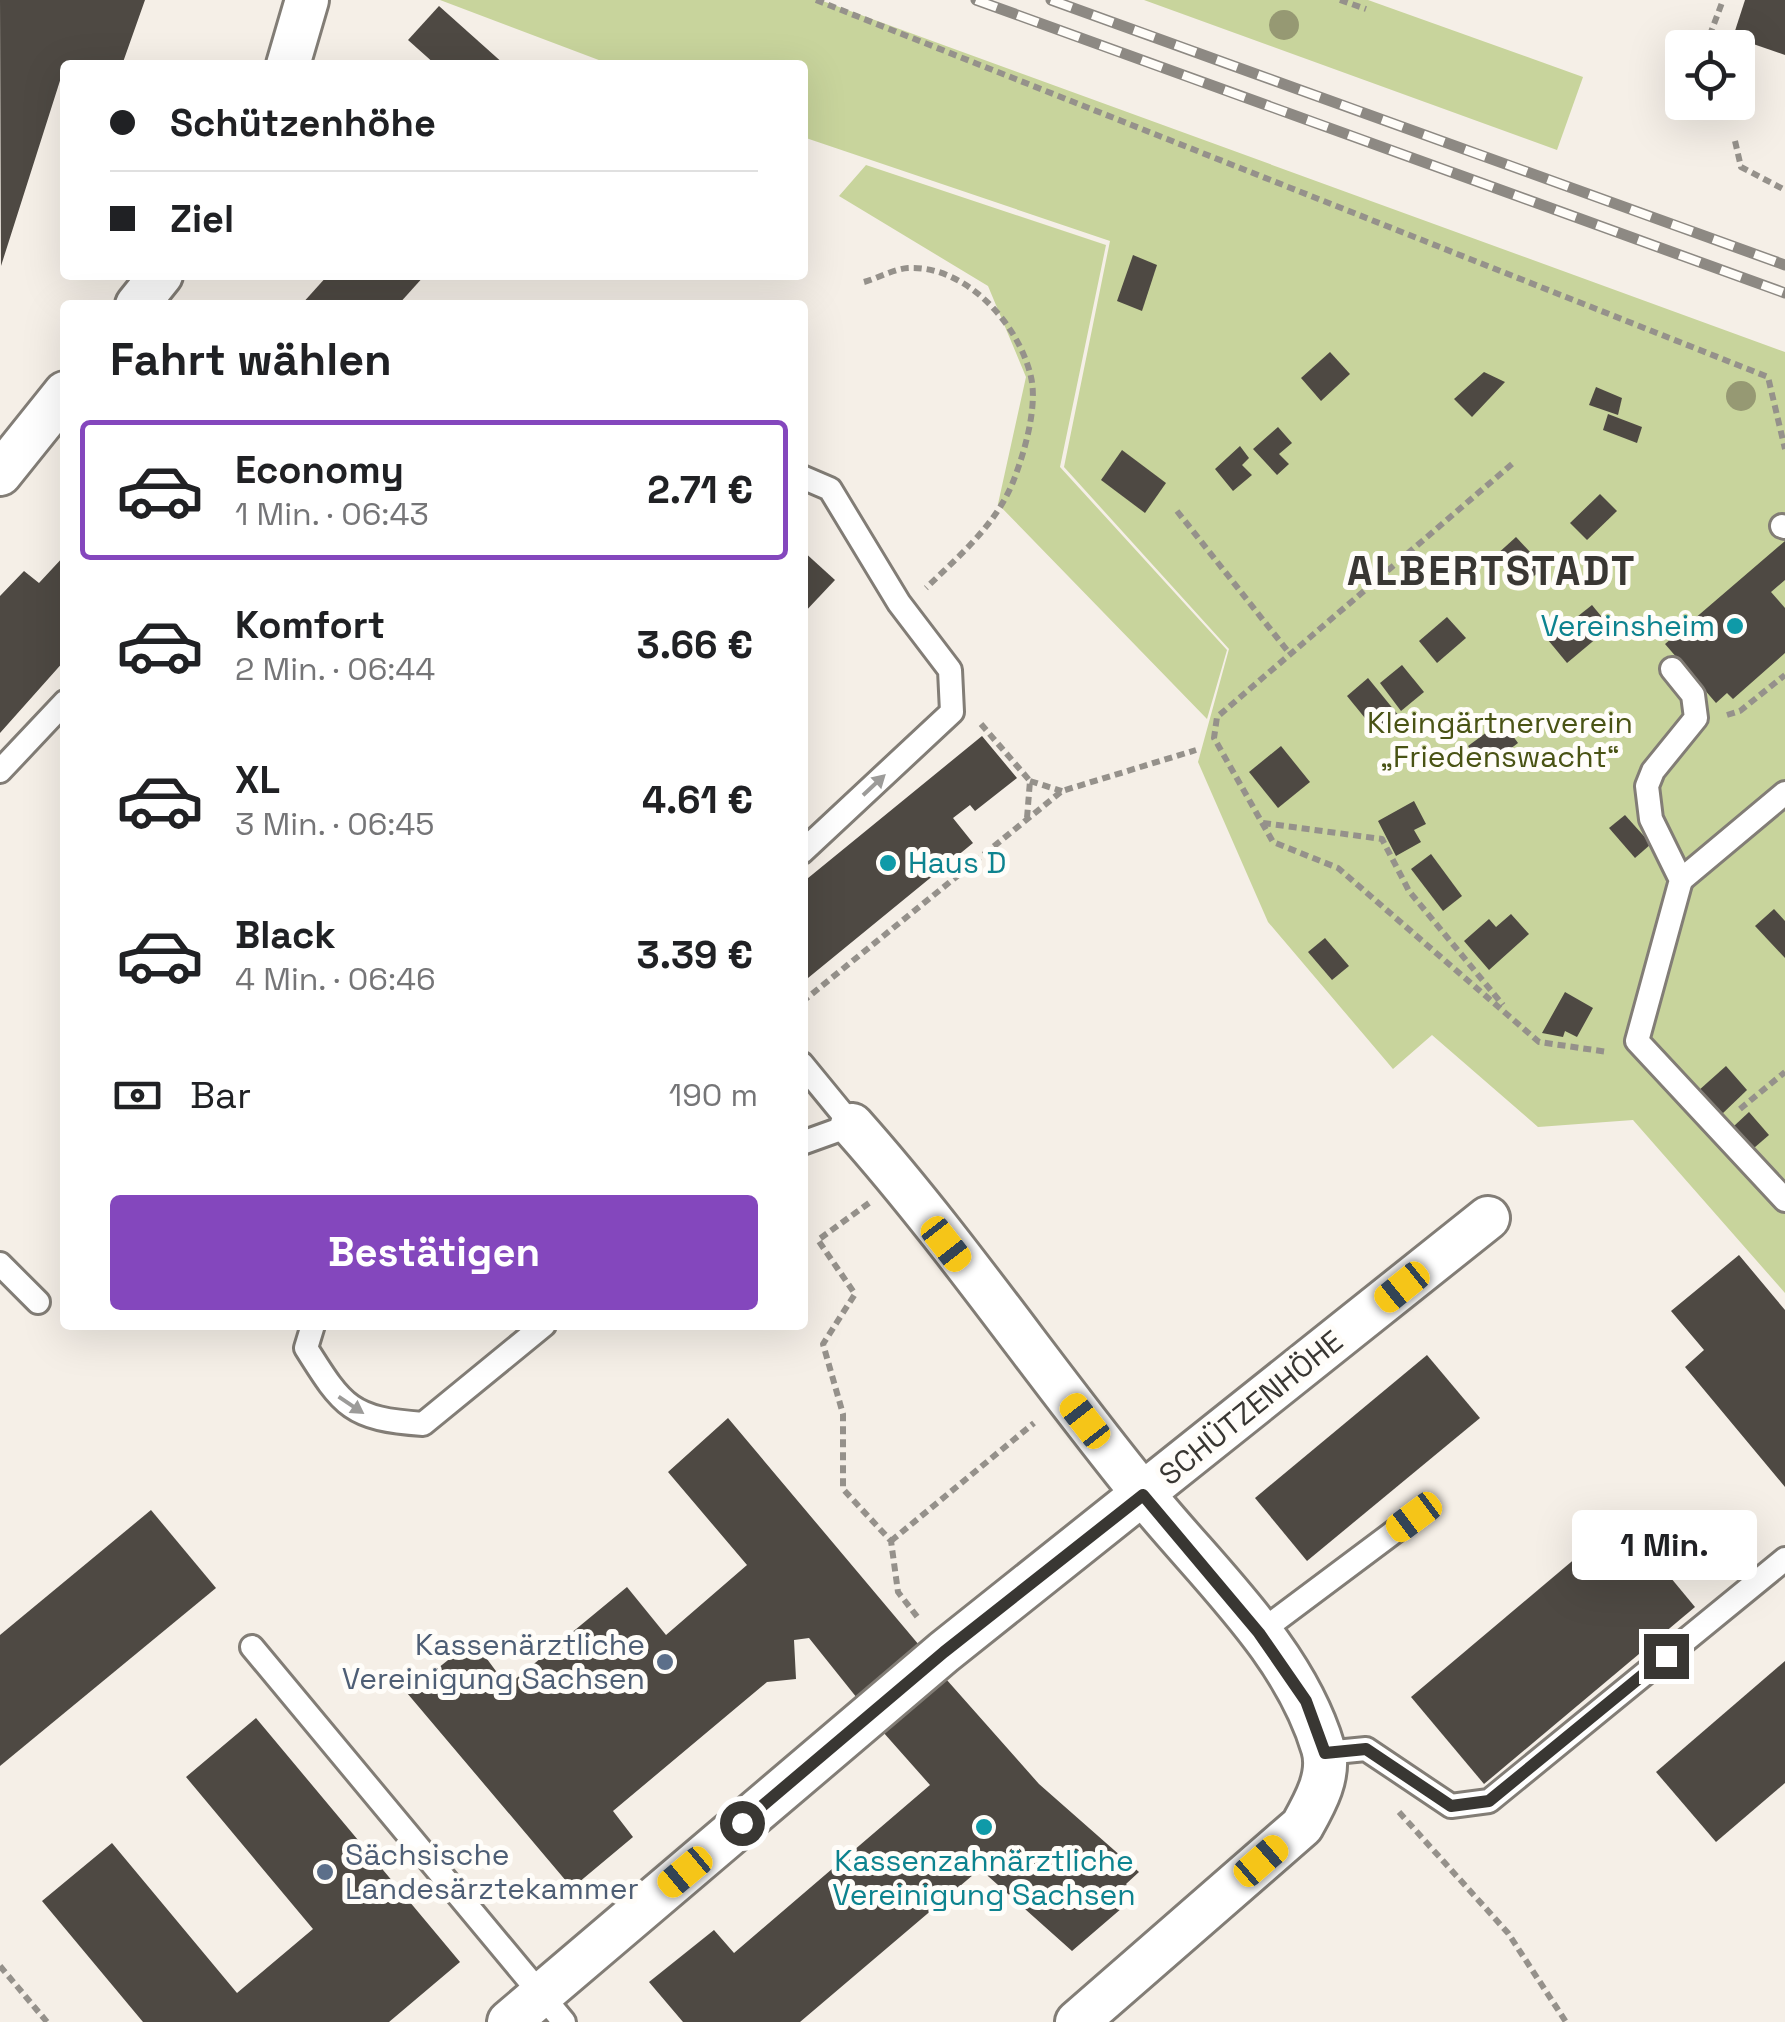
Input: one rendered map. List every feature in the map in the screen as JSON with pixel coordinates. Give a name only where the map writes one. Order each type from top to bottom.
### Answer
[{"type":"street","points":[[289,60],[307,0]]},
{"type":"street","points":[[141,300],[157,280]]},
{"type":"street","points":[[0,474],[60,400]]},
{"type":"street","points":[[852,1125],[1143,1495],[1259,1633],[1306,1701],[1325,1753],[1321,1792],[1302,1826],[1076,2022]]},
{"type":"street","name":"SCHÜTZENHÖHE","points":[[509,2022],[552,2008],[944,1652],[1488,1218]]},
{"type":"lane","points":[[808,480],[830,489],[901,606],[950,670],[952,712],[808,846]]},
{"type":"lane","points":[[1672,668],[1693,694],[1696,718],[1653,770],[1648,786],[1651,819],[1681,880]]},
{"type":"lane","points":[[0,771],[60,707]]},
{"type":"lane","points":[[1785,792],[1681,880],[1637,1042],[1720,1126],[1785,1200]]},
{"type":"lane","points":[[808,1071],[852,1125],[808,1141]]},
{"type":"lane","points":[[0,1264],[38,1302]]},
{"type":"lane","points":[[311,1330],[306,1348],[336,1395],[373,1420],[423,1424],[538,1330]]},
{"type":"lane","points":[[1259,1633],[1414,1517]]},
{"type":"lane","points":[[1325,1753],[1366,1749],[1451,1806],[1489,1801],[1785,1559]]},
{"type":"lane","points":[[252,1647],[552,2008]]},
{"type":"path","points":[[816,0],[1768,378],[1785,449]]},
{"type":"path","points":[[1340,0],[1366,9]]},
{"type":"path","points":[[1712,30],[1723,0]]},
{"type":"path","points":[[1735,142],[1741,167],[1785,190]]},
{"type":"path","points":[[864,282],[905,268],[934,270],[990,301],[1032,378],[1028,427],[1014,481],[995,518],[901,606]]},
{"type":"path","points":[[1512,464],[1217,718],[1214,738],[1272,842],[1338,868],[1540,1042],[1602,1054],[1637,1042]]},
{"type":"path","points":[[1177,511],[1290,654]]},
{"type":"path","points":[[1696,718],[1740,711],[1785,674]]},
{"type":"path","points":[[952,712],[977,719],[1030,781],[1062,791]]},
{"type":"path","points":[[808,997],[1062,791],[1196,750]]},
{"type":"path","points":[[1027,820],[1030,781]]},
{"type":"path","points":[[1260,822],[1382,839],[1410,891],[1489,983],[1507,1011]]},
{"type":"path","points":[[1720,1126],[1785,1072]]},
{"type":"path","points":[[898,1182],[818,1240],[855,1294],[823,1344],[842,1414],[843,1489],[892,1541],[898,1592],[944,1652]]},
{"type":"path","points":[[892,1541],[1066,1396]]},
{"type":"path","points":[[1393,1805],[1508,1933],[1566,2022]]},
{"type":"path","points":[[0,1966],[47,2022]]},
{"type":"green space","name":"Kleingärtnerverein „Friedenswacht“","points":[[440,0],[820,0],[1785,352],[1785,1293],[1633,1120],[1538,1127],[1432,1035],[1393,1069],[1268,922],[1198,762],[1229,649],[1064,467],[1110,241],[808,139],[808,60],[599,60]]},
{"type":"green space","points":[[1144,0],[1368,0],[1583,77],[1557,150]]},
{"type":"green space","points":[[866,165],[1106,245],[1060,467],[1227,650],[1207,719],[998,504],[1026,377],[988,286],[839,196]]},
{"type":"building","points":[[0,0],[145,0],[124,60],[60,60],[60,81],[1,266]]},
{"type":"building","points":[[1745,0],[1785,0],[1785,55],[1755,45],[1755,30],[1735,30]]},
{"type":"building","points":[[439,6],[499,60],[430,60],[408,40]]},
{"type":"building","points":[[1133,255],[1157,265],[1142,311],[1117,301]]},
{"type":"building","points":[[324,280],[420,280],[402,300],[306,300]]},
{"type":"building","points":[[1330,352],[1350,374],[1321,401],[1301,378]]},
{"type":"building","points":[[1484,372],[1505,382],[1472,417],[1454,399]]},
{"type":"building","points":[[1596,387],[1622,398],[1618,415],[1589,405]]},
{"type":"building","points":[[1608,414],[1642,427],[1637,443],[1603,430]]},
{"type":"building","points":[[1278,427],[1292,443],[1279,454],[1289,464],[1277,475],[1253,449]]},
{"type":"building","points":[[1240,446],[1249,458],[1242,465],[1252,475],[1233,491],[1215,469]]},
{"type":"building","points":[[1122,450],[1166,483],[1145,513],[1101,480]]},
{"type":"building","points":[[1600,494],[1617,511],[1587,540],[1570,523]]},
{"type":"building","points":[[1516,537],[1544,567],[1523,586],[1495,556]]},
{"type":"building","name":"Vereinsheim","points":[[1785,541],[1785,580],[1771,592],[1785,608],[1785,653],[1733,699],[1727,693],[1716,703],[1665,644]]},
{"type":"building","points":[[808,555],[835,580],[808,609]]},
{"type":"building","points":[[60,560],[60,666],[0,733],[0,596],[24,571],[39,583]]},
{"type":"building","points":[[1592,605],[1610,627],[1567,663],[1548,640]]},
{"type":"building","points":[[1447,617],[1466,638],[1437,663],[1419,641]]},
{"type":"building","points":[[1402,665],[1424,692],[1401,711],[1380,683]]},
{"type":"building","points":[[1368,678],[1399,716],[1378,734],[1347,696]]},
{"type":"building","points":[[1502,721],[1518,743],[1485,768],[1468,746]]},
{"type":"building","name":"Haus D","points":[[982,736],[1017,778],[975,811],[970,805],[953,818],[973,843],[808,978],[808,878]]},
{"type":"building","points":[[1281,746],[1310,782],[1278,808],[1249,772]]},
{"type":"building","points":[[1414,801],[1426,824],[1414,830],[1421,842],[1396,856],[1378,821]]},
{"type":"building","points":[[1625,815],[1651,844],[1635,858],[1609,828]]},
{"type":"building","points":[[1431,854],[1462,896],[1443,911],[1411,869]]},
{"type":"building","points":[[1774,909],[1785,921],[1785,958],[1755,926]]},
{"type":"building","points":[[1511,914],[1529,934],[1489,970],[1464,941],[1489,919],[1496,927]]},
{"type":"building","points":[[1325,938],[1349,966],[1332,980],[1308,952]]},
{"type":"building","points":[[1565,992],[1593,1008],[1577,1037],[1565,1031],[1563,1037],[1542,1033]]},
{"type":"building","points":[[1726,1066],[1747,1090],[1721,1115],[1698,1091]]},
{"type":"building","points":[[1749,1112],[1769,1135],[1754,1148],[1734,1126]]},
{"type":"building","points":[[1739,1255],[1785,1310],[1785,1487],[1685,1367],[1704,1350],[1671,1311]]},
{"type":"building","points":[[1427,1355],[1480,1418],[1307,1561],[1255,1498]]},
{"type":"building","name":"Kassenärztliche Vereinigung Sachsen","points":[[728,1418],[919,1645],[857,1698],[809,1638],[794,1640],[796,1679],[767,1682],[613,1811],[633,1837],[572,1888],[407,1693],[473,1640],[507,1686],[627,1587],[666,1635],[747,1565],[668,1472]]},
{"type":"building","points":[[151,1510],[216,1588],[0,1766],[0,1635]]},
{"type":"building","points":[[1622,1519],[1695,1607],[1484,1784],[1411,1697]]},
{"type":"building","points":[[1785,1661],[1785,1783],[1716,1842],[1656,1772]]},
{"type":"building","name":"Kassenzahnärztliche Vereinigung Sachsen","points":[[946,1679],[1039,1784],[1139,1872],[1126,1884],[1136,1896],[1072,1951],[980,1869],[800,2022],[683,2022],[649,1982],[714,1930],[734,1953],[930,1785],[883,1732]]},
{"type":"building","name":"Sächsische Landesärztekammer","points":[[256,1718],[460,1962],[389,2022],[143,2022],[42,1901],[112,1843],[237,1993],[313,1929],[186,1777]]},
{"type":"railway","points":[[976,0],[1785,293]]},
{"type":"railway","points":[[1051,0],[1785,265]]},
{"type":"place","name":"Vereinsheim","points":[[1735,626]]},
{"type":"place","name":"Haus D","points":[[888,863]]},
{"type":"place","name":"Kassenärztliche Vereinigung Sachsen","points":[[665,1662]]},
{"type":"place","name":"Kassenzahnärztliche Vereinigung Sachsen","points":[[984,1827]]},
{"type":"place","name":"Sächsische Landesärztekammer","points":[[325,1872]]},
{"type":"district","name":"ALBERTSTADT","points":[[1492,571]]},
{"type":"route","points":[[742,1823],[944,1652],[1143,1495],[1259,1633],[1306,1701],[1325,1753],[1366,1749],[1451,1806],[1489,1801],[1666,1656]]}]
